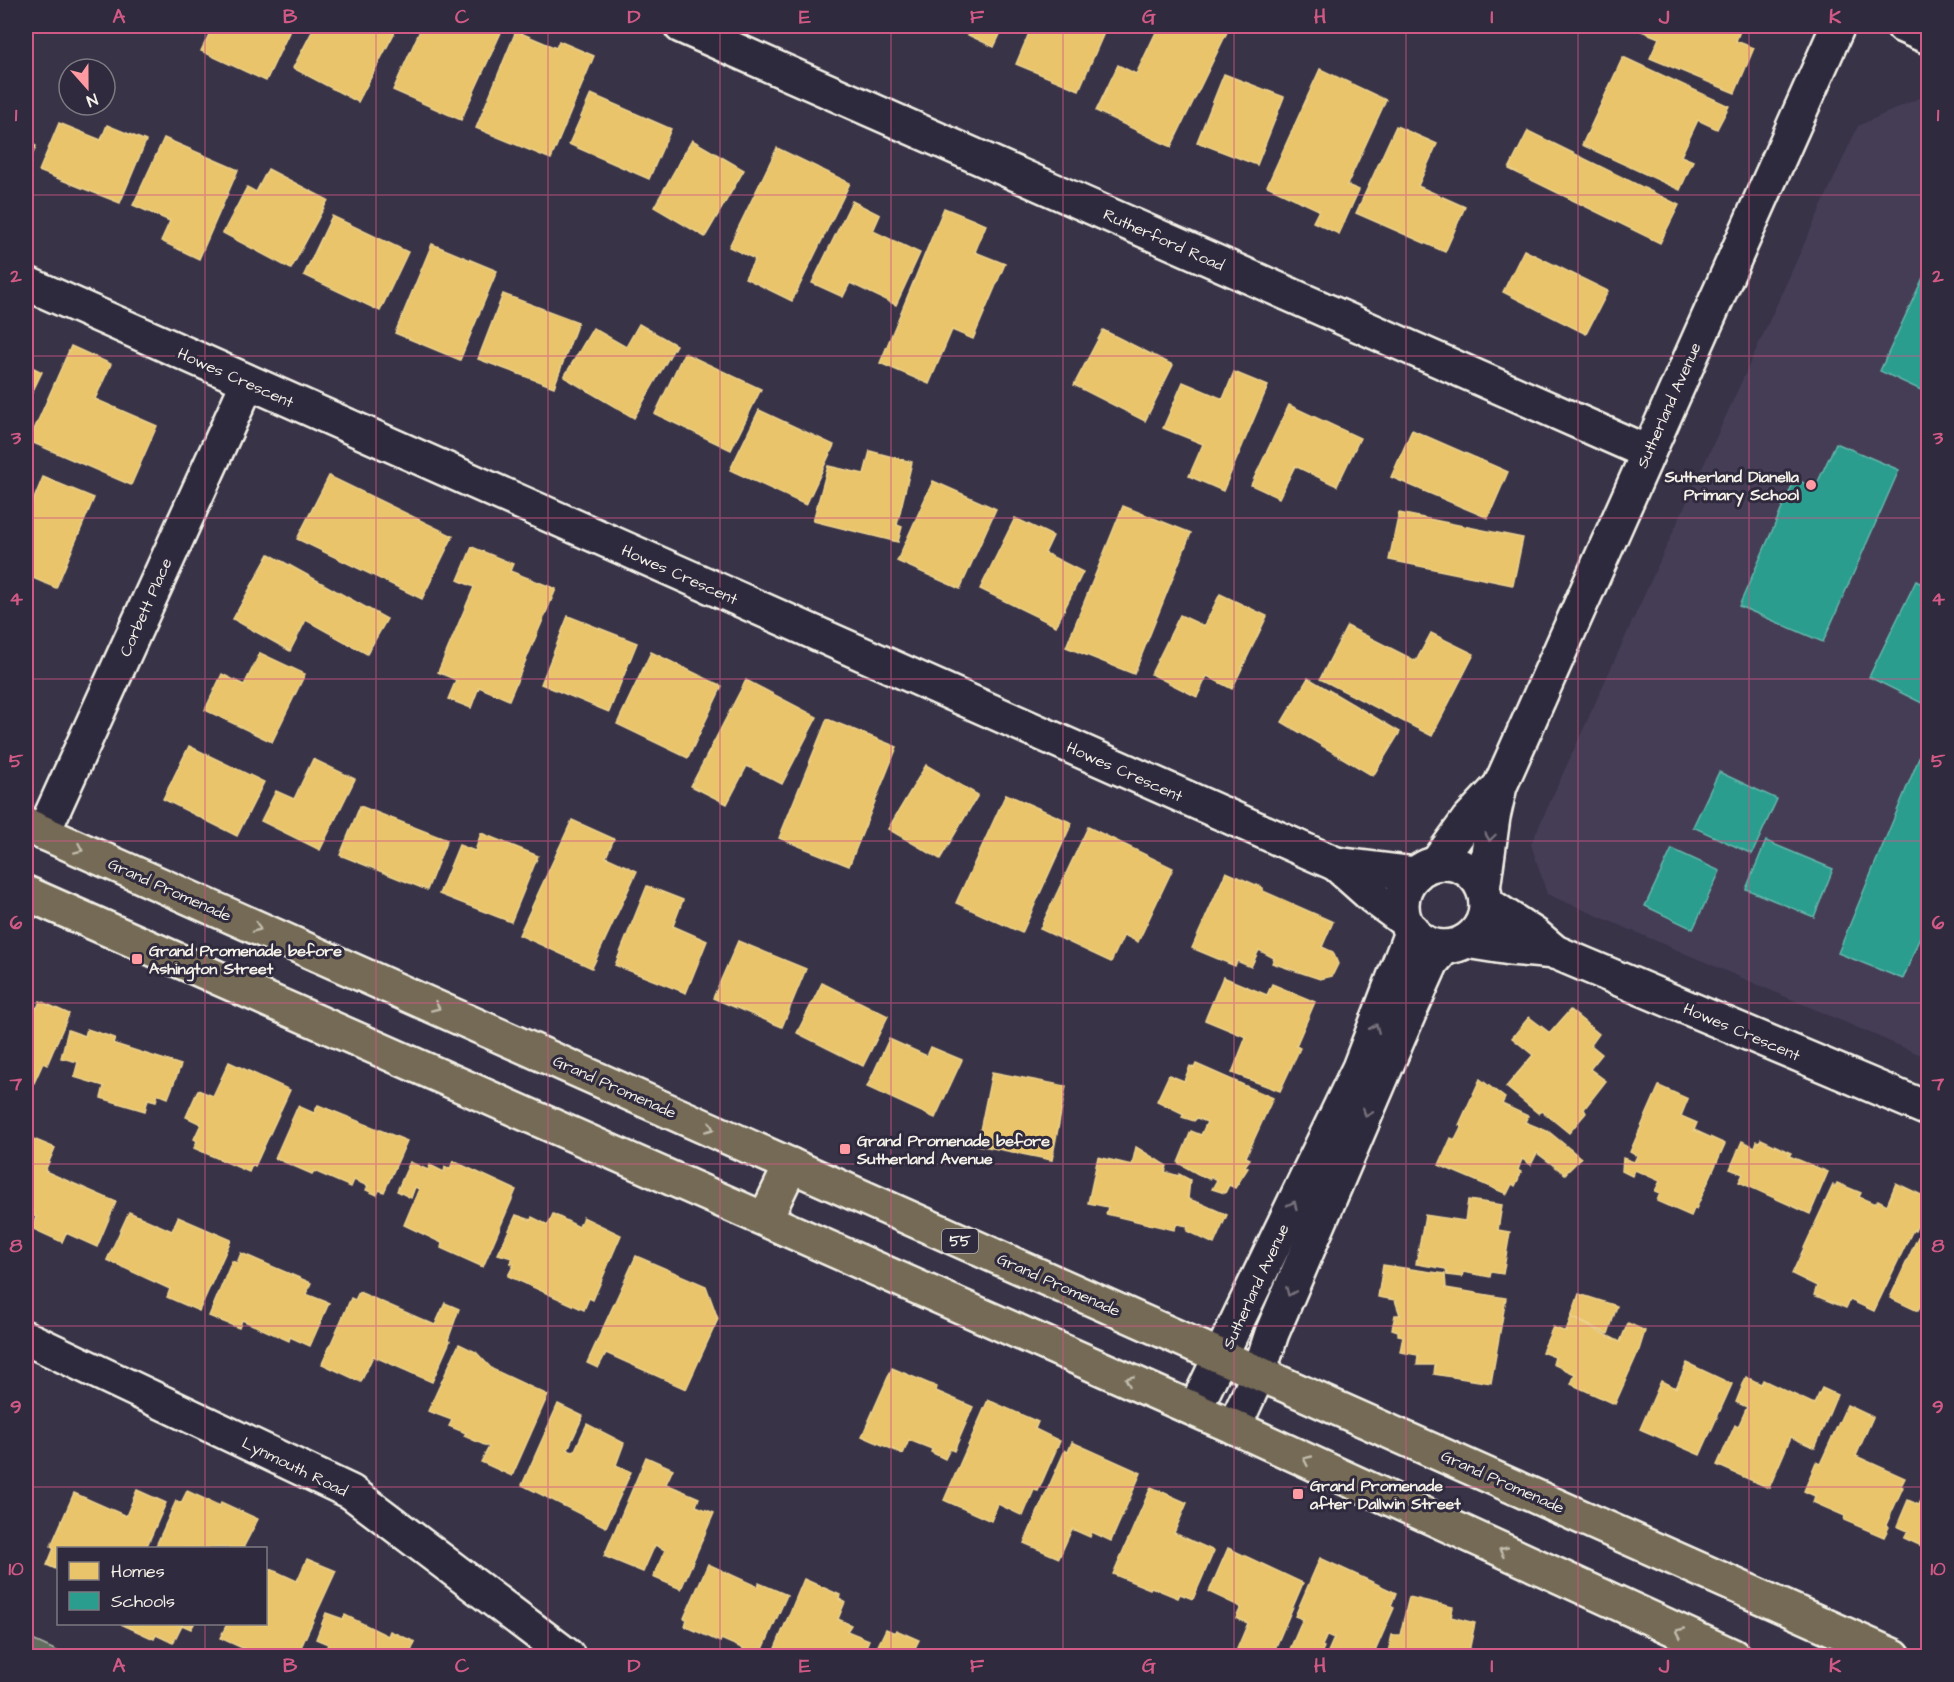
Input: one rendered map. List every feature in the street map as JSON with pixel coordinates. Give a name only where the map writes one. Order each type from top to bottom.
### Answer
[{"type":"main road","name":"Grand Promenade","points":[[34,829],[1894,1656]]},
{"type":"main road","points":[[26,893],[1195,1409],[1733,1656]]},
{"type":"main road","points":[[765,1219],[791,1165]]},
{"type":"street","name":"Rutherford Road","points":[[681,26],[1647,452]]},
{"type":"street","name":"Sutherland Avenue","points":[[1485,896],[1493,817],[1500,786],[1838,26]]},
{"type":"street","points":[[1903,26],[1929,37]]},
{"type":"street","name":"Howes Crescent","points":[[26,283],[1336,864],[1408,925]]},
{"type":"street","name":"Corbett Place","points":[[34,829],[248,382]]},
{"type":"street","name":"Sutherland Avenue","points":[[1426,868],[1500,786]]},
{"type":"street","points":[[1452,863],[1464,867],[1475,876],[1485,896],[1484,918],[1477,931],[1455,944],[1430,945],[1417,938],[1408,925],[1401,906],[1403,891],[1411,878],[1426,868],[1452,863]]},
{"type":"street","name":"Howes Crescent","points":[[1336,864],[1426,868]]},
{"type":"street","name":"Howes Crescent","points":[[1485,896],[1555,952],[1929,1109]]},
{"type":"street","name":"Sutherland Avenue","points":[[1234,1427],[1272,1334],[1408,925]]},
{"type":"street","name":"Sutherland Avenue","points":[[1195,1409],[1221,1357],[1327,1168],[1432,962],[1455,944]]},
{"type":"street","name":"Howes Crescent","points":[[1455,944],[1555,952]]},
{"type":"street","name":"Lynmouth Road","points":[[26,1338],[351,1492],[567,1656]]},
{"type":"shaded area","name":"Sutherland Dianella Primary School","points":[[1928,94],[1928,1058],[1547,894],[1531,844],[1858,126]]},
{"type":"green space","points":[[26,1637],[68,1656],[26,1656]]},
{"type":"building: Homes","points":[[213,26],[292,26],[266,81],[201,51]]},
{"type":"building: Homes","points":[[315,26],[398,26],[358,102],[293,68]]},
{"type":"building: Homes","points":[[422,26],[504,26],[461,120],[393,90]]},
{"type":"building: Homes","points":[[894,26],[912,26],[908,33]]},
{"type":"building: Homes","points":[[949,26],[1004,26],[994,47]]},
{"type":"building: Homes","points":[[1032,26],[1107,26],[1079,90],[1016,64]]},
{"type":"building: Homes","points":[[1159,26],[1230,26],[1171,147],[1096,111],[1118,65],[1136,74]]},
{"type":"building: Homes","points":[[1629,26],[1742,26],[1736,41],[1754,48],[1735,93],[1650,58],[1659,38]]},
{"type":"building: Homes","points":[[516,31],[556,48],[559,41],[594,56],[551,159],[476,128]]},
{"type":"building: Homes","points":[[1623,57],[1729,106],[1717,129],[1698,120],[1681,156],[1693,161],[1680,190],[1582,145]]},
{"type":"building: Homes","points":[[1320,69],[1386,100],[1347,185],[1359,190],[1339,234],[1313,222],[1319,210],[1267,186]]},
{"type":"building: Homes","points":[[1224,74],[1284,97],[1257,165],[1197,142]]},
{"type":"building: Homes","points":[[591,94],[671,129],[649,179],[569,144]]},
{"type":"building: Homes","points":[[59,123],[101,140],[107,125],[146,141],[120,203],[39,171]]},
{"type":"building: Homes","points":[[1396,126],[1437,144],[1418,186],[1465,207],[1445,252],[1356,213]]},
{"type":"building: Homes","points":[[1528,131],[1679,205],[1660,243],[1509,169]]},
{"type":"building: Homes","points":[[164,138],[238,170],[199,259],[161,241],[170,221],[133,205]]},
{"type":"building: Homes","points":[[692,140],[744,170],[705,237],[654,207]]},
{"type":"building: Homes","points":[[26,141],[36,146],[26,170]]},
{"type":"building: Homes","points":[[777,148],[850,183],[792,301],[745,278],[755,259],[729,247]]},
{"type":"building: Homes","points":[[268,169],[328,200],[291,269],[223,233],[247,187],[256,192]]},
{"type":"building: Homes","points":[[852,201],[880,215],[873,231],[920,253],[896,305],[850,283],[843,297],[812,283]]},
{"type":"building: Homes","points":[[944,208],[986,225],[975,252],[1005,264],[973,339],[952,330],[929,384],[880,363]]},
{"type":"building: Homes","points":[[332,216],[408,252],[380,311],[304,275]]},
{"type":"building: Homes","points":[[432,244],[497,271],[460,360],[395,333]]},
{"type":"building: Homes","points":[[1524,250],[1608,291],[1586,334],[1503,292]]},
{"type":"building: Homes","points":[[503,294],[578,322],[554,387],[478,359]]},
{"type":"building: Homes","points":[[639,324],[676,345],[634,418],[564,377],[593,328],[626,347]]},
{"type":"building: Homes","points":[[1103,330],[1173,365],[1145,421],[1074,385]]},
{"type":"building: Homes","points":[[71,346],[111,364],[95,399],[157,426],[131,485],[29,441]]},
{"type":"building: Homes","points":[[684,353],[761,389],[731,450],[655,414]]},
{"type":"building: Homes","points":[[26,364],[42,372],[26,405]]},
{"type":"building: Homes","points":[[1234,372],[1268,386],[1223,491],[1189,476],[1203,444],[1163,428],[1183,382],[1223,399]]},
{"type":"building: Homes","points":[[1289,405],[1360,438],[1337,486],[1295,466],[1279,498],[1251,485]]},
{"type":"building: Homes","points":[[759,410],[834,445],[806,505],[730,470]]},
{"type":"building: Homes","points":[[1412,430],[1508,472],[1488,518],[1391,477]]},
{"type":"building: Homes","points":[[870,451],[912,462],[897,525],[902,527],[898,542],[813,521],[828,466],[864,474]]},
{"type":"building: Homes","points":[[329,476],[453,536],[422,599],[297,539]]},
{"type":"building: Homes","points":[[43,477],[94,498],[56,588],[26,575],[26,518]]},
{"type":"building: Homes","points":[[933,481],[996,509],[960,589],[897,561]]},
{"type":"building: Homes","points":[[1123,506],[1191,533],[1134,674],[1066,647]]},
{"type":"building: Homes","points":[[1399,513],[1523,538],[1513,585],[1389,560]]},
{"type":"building: Homes","points":[[1015,518],[1053,536],[1045,553],[1083,572],[1056,626],[980,589]]},
{"type":"building: Homes","points":[[472,547],[513,564],[510,571],[556,589],[509,700],[479,687],[471,708],[448,699],[456,680],[438,672],[474,587],[458,580]]},
{"type":"building: Homes","points":[[269,554],[387,619],[367,654],[306,620],[290,651],[233,619]]},
{"type":"building: Homes","points":[[1220,594],[1267,616],[1232,689],[1207,676],[1197,697],[1151,674],[1180,615],[1204,626]]},
{"type":"building: Homes","points":[[568,616],[637,643],[609,712],[541,684]]},
{"type":"building: Homes","points":[[1347,626],[1416,661],[1431,633],[1474,654],[1432,736],[1320,679]]},
{"type":"building: Homes","points":[[651,652],[722,686],[688,758],[617,724]]},
{"type":"building: Homes","points":[[260,653],[305,674],[272,742],[205,710],[222,674],[244,685]]},
{"type":"building: Homes","points":[[1308,678],[1400,732],[1373,776],[1282,722]]},
{"type":"building: Homes","points":[[746,680],[817,717],[782,784],[747,766],[727,804],[691,786]]},
{"type":"building: Homes","points":[[827,719],[897,747],[849,866],[779,838]]},
{"type":"building: Homes","points":[[189,746],[264,782],[237,836],[163,799]]},
{"type":"building: Homes","points":[[313,759],[355,779],[320,850],[261,821],[276,791],[294,799]]},
{"type":"building: Homes","points":[[926,765],[978,795],[940,859],[888,829]]},
{"type":"building: Homes","points":[[1006,794],[1072,823],[1022,933],[956,903]]},
{"type":"building: Homes","points":[[360,806],[447,840],[427,890],[340,855]]},
{"type":"building: Homes","points":[[572,820],[614,839],[606,857],[637,871],[592,968],[519,935]]},
{"type":"building: Homes","points":[[1088,827],[1173,868],[1138,942],[1124,935],[1111,962],[1040,929]]},
{"type":"building: Homes","points":[[481,833],[538,856],[511,922],[439,894],[459,845],[475,851]]},
{"type":"building: Homes","points":[[1226,872],[1333,922],[1322,947],[1333,952],[1338,964],[1332,976],[1320,979],[1272,963],[1274,958],[1259,950],[1251,967],[1237,961],[1235,966],[1192,948]]},
{"type":"building: Homes","points":[[647,886],[683,900],[673,926],[707,941],[686,993],[615,965]]},
{"type":"building: Homes","points":[[738,941],[806,969],[782,1027],[713,998]]},
{"type":"building: Homes","points":[[1223,977],[1267,995],[1272,984],[1315,1002],[1296,1046],[1300,1048],[1280,1091],[1232,1073],[1246,1037],[1205,1020]]},
{"type":"building: Homes","points":[[822,983],[888,1016],[863,1066],[797,1033]]},
{"type":"building: Homes","points":[[40,1001],[69,1014],[47,1065],[43,1063],[34,1083],[26,1079],[26,1003],[37,1008]]},
{"type":"building: Homes","points":[[1570,1010],[1599,1034],[1591,1045],[1602,1054],[1590,1069],[1606,1081],[1584,1109],[1586,1113],[1569,1133],[1542,1111],[1538,1113],[1506,1087],[1533,1055],[1512,1038],[1529,1017],[1550,1033]]},
{"type":"building: Homes","points":[[87,1029],[115,1038],[113,1043],[115,1044],[181,1065],[168,1098],[158,1094],[156,1101],[148,1099],[145,1111],[101,1098],[104,1086],[74,1077],[78,1062],[61,1058],[68,1030],[85,1036]]},
{"type":"building: Homes","points":[[889,1039],[927,1056],[931,1047],[962,1060],[935,1118],[867,1087]]},
{"type":"building: Homes","points":[[229,1062],[290,1090],[255,1166],[252,1165],[249,1172],[194,1148],[197,1141],[194,1139],[201,1124],[186,1117],[198,1090],[213,1096]]},
{"type":"building: Homes","points":[[1196,1064],[1273,1098],[1246,1157],[1250,1159],[1245,1166],[1248,1168],[1235,1188],[1229,1185],[1225,1193],[1212,1189],[1217,1180],[1211,1177],[1209,1179],[1178,1163],[1191,1131],[1201,1135],[1207,1122],[1197,1118],[1194,1121],[1182,1117],[1184,1114],[1157,1101],[1169,1075],[1184,1081],[1190,1066],[1194,1068]]},
{"type":"building: Homes","points":[[992,1072],[1066,1086],[1052,1160],[977,1145]]},
{"type":"building: Homes","points":[[1480,1079],[1505,1098],[1502,1104],[1528,1116],[1525,1122],[1549,1132],[1581,1158],[1565,1174],[1537,1153],[1531,1165],[1522,1159],[1518,1170],[1521,1172],[1518,1180],[1515,1186],[1512,1184],[1507,1194],[1439,1165],[1451,1138],[1455,1140],[1462,1126],[1459,1125]]},
{"type":"building: Homes","points":[[1659,1086],[1688,1099],[1681,1116],[1697,1123],[1694,1130],[1725,1144],[1691,1216],[1657,1201],[1660,1193],[1655,1191],[1660,1181],[1635,1170],[1632,1176],[1622,1171],[1623,1158],[1634,1162],[1637,1156],[1630,1152]]},
{"type":"building: Homes","points":[[318,1105],[407,1141],[384,1192],[379,1190],[377,1195],[366,1190],[368,1186],[354,1180],[351,1187],[275,1158],[298,1106],[314,1113]]},
{"type":"building: Homes","points":[[26,1136],[55,1148],[45,1171],[116,1202],[97,1247],[66,1233],[62,1242],[31,1228],[36,1217],[26,1212]]},
{"type":"building: Homes","points":[[1761,1139],[1791,1153],[1789,1156],[1828,1172],[1810,1214],[1739,1182],[1743,1174],[1730,1169],[1742,1141],[1755,1147],[1757,1141]]},
{"type":"building: Homes","points":[[1136,1147],[1167,1166],[1165,1172],[1179,1176],[1179,1174],[1190,1180],[1188,1199],[1227,1215],[1214,1244],[1187,1231],[1188,1226],[1177,1224],[1174,1230],[1106,1214],[1108,1207],[1088,1203],[1098,1157],[1132,1165]]},
{"type":"building: Homes","points":[[453,1161],[516,1190],[483,1267],[441,1248],[442,1243],[404,1225],[419,1189],[415,1187],[411,1198],[397,1191],[410,1162],[428,1170],[430,1165],[444,1172],[445,1167],[450,1169]]},
{"type":"building: Homes","points":[[1837,1183],[1861,1193],[1859,1197],[1875,1204],[1878,1200],[1887,1205],[1896,1183],[1926,1197],[1923,1204],[1926,1206],[1915,1231],[1913,1230],[1874,1311],[1850,1300],[1846,1308],[1814,1295],[1817,1286],[1792,1274],[1833,1185],[1835,1187]]},
{"type":"building: Homes","points":[[1468,1200],[1502,1205],[1498,1230],[1510,1232],[1503,1274],[1491,1272],[1490,1277],[1463,1272],[1462,1277],[1447,1275],[1446,1269],[1416,1264],[1425,1215],[1465,1221]]},
{"type":"building: Homes","points":[[129,1212],[172,1231],[178,1217],[231,1240],[199,1311],[167,1297],[170,1289],[107,1260]]},
{"type":"building: Homes","points":[[553,1214],[579,1227],[583,1217],[621,1235],[593,1300],[589,1298],[584,1310],[508,1276],[514,1264],[510,1263],[512,1258],[498,1254],[516,1215],[531,1220],[532,1217],[548,1225]]},
{"type":"building: Homes","points":[[1928,1215],[1928,1292],[1918,1311],[1890,1298]]},
{"type":"building: Homes","points":[[241,1253],[311,1283],[306,1294],[329,1303],[310,1346],[290,1337],[289,1341],[242,1320],[239,1328],[209,1316],[232,1261],[237,1263]]},
{"type":"building: Homes","points":[[636,1256],[706,1286],[718,1319],[686,1389],[606,1353],[598,1368],[587,1363]]},
{"type":"building: Homes","points":[[1383,1265],[1445,1274],[1446,1288],[1506,1298],[1491,1383],[1434,1374],[1435,1365],[1417,1365],[1418,1355],[1400,1352],[1403,1336],[1398,1335],[1398,1331],[1392,1329],[1395,1315],[1400,1315],[1395,1300],[1378,1297]]},
{"type":"building: Homes","points":[[359,1292],[435,1325],[445,1303],[459,1309],[448,1340],[450,1341],[432,1382],[373,1356],[361,1382],[322,1364],[351,1298],[355,1300]]},
{"type":"building: Homes","points":[[1579,1294],[1617,1306],[1608,1334],[1571,1317]]},
{"type":"building: Homes","points":[[1571,1317],[1620,1342],[1628,1323],[1645,1331],[1615,1404],[1571,1384],[1575,1374],[1553,1364],[1555,1357],[1542,1352],[1553,1327],[1566,1332]]},
{"type":"building: Homes","points":[[459,1344],[476,1352],[492,1369],[548,1395],[512,1476],[481,1462],[489,1447],[464,1436],[466,1433],[449,1426],[452,1420],[428,1411]]},
{"type":"building: Homes","points":[[1687,1363],[1732,1384],[1700,1455],[1640,1429],[1661,1381],[1676,1388]]},
{"type":"building: Homes","points":[[892,1368],[937,1387],[936,1391],[973,1407],[954,1451],[950,1449],[945,1459],[931,1452],[932,1449],[909,1440],[903,1454],[862,1436]]},
{"type":"building: Homes","points":[[1746,1377],[1761,1384],[1763,1380],[1814,1404],[1822,1388],[1837,1395],[1815,1448],[1791,1437],[1769,1488],[1717,1465],[1735,1425],[1738,1427],[1747,1407],[1736,1402]]},
{"type":"building: Homes","points":[[988,1400],[1038,1422],[1035,1429],[1060,1441],[1038,1491],[1034,1490],[1023,1516],[998,1504],[991,1521],[944,1500]]},
{"type":"building: Homes","points":[[558,1404],[583,1416],[568,1449],[570,1451],[574,1452],[587,1424],[624,1443],[616,1465],[631,1472],[606,1527],[522,1485]]},
{"type":"building: Homes","points":[[1847,1405],[1873,1417],[1856,1456],[1905,1478],[1886,1525],[1889,1527],[1884,1537],[1844,1520],[1845,1516],[1813,1502],[1815,1496],[1804,1491],[1816,1462],[1820,1464]]},
{"type":"building: Homes","points":[[1072,1442],[1141,1473],[1111,1541],[1092,1532],[1090,1537],[1072,1529],[1059,1558],[1024,1543],[1065,1450],[1068,1452]]},
{"type":"building: Homes","points":[[646,1457],[673,1469],[666,1484],[699,1498],[696,1506],[714,1513],[681,1589],[653,1577],[665,1550],[655,1545],[643,1572],[604,1556]]},
{"type":"building: Homes","points":[[1151,1487],[1187,1503],[1174,1533],[1214,1551],[1193,1599],[1180,1594],[1178,1598],[1113,1574]]},
{"type":"building: Homes","points":[[137,1490],[166,1503],[146,1547],[57,1547],[57,1570],[47,1565],[54,1548],[51,1546],[74,1493],[126,1516]]},
{"type":"building: Homes","points":[[187,1491],[220,1506],[221,1502],[258,1519],[244,1547],[155,1547],[176,1501],[181,1503]]},
{"type":"building: Homes","points":[[1924,1492],[1928,1494],[1928,1549],[1904,1538],[1908,1531],[1897,1526],[1908,1500],[1919,1505]]},
{"type":"building: Homes","points":[[1228,1548],[1303,1583],[1272,1656],[1234,1656],[1248,1623],[1236,1618],[1241,1607],[1209,1592]]},
{"type":"building: Homes","points":[[1320,1558],[1396,1593],[1391,1606],[1394,1608],[1373,1656],[1327,1654],[1334,1638],[1327,1635],[1320,1656],[1287,1656],[1303,1619],[1295,1616]]},
{"type":"building: Homes","points":[[307,1559],[336,1571],[297,1656],[245,1656],[247,1650],[220,1638],[226,1625],[267,1625],[267,1567],[297,1581]]},
{"type":"building: Homes","points":[[708,1564],[758,1587],[759,1583],[787,1595],[760,1656],[721,1639],[720,1642],[685,1626],[687,1619],[684,1618]]},
{"type":"building: Homes","points":[[804,1579],[840,1595],[839,1599],[845,1602],[838,1619],[851,1625],[847,1631],[869,1640],[862,1656],[781,1656],[773,1653]]},
{"type":"building: Homes","points":[[1409,1597],[1453,1607],[1451,1617],[1475,1623],[1468,1656],[1387,1656],[1392,1635],[1400,1635]]},
{"type":"building: Homes","points":[[326,1613],[343,1619],[345,1615],[388,1636],[390,1631],[415,1642],[409,1656],[323,1656],[328,1644],[316,1639]]},
{"type":"building: Homes","points":[[123,1625],[182,1625],[173,1643],[156,1635],[154,1639]]},
{"type":"building: Homes","points":[[182,1625],[193,1625],[191,1629]]},
{"type":"building: Homes","points":[[886,1629],[895,1633],[896,1630],[919,1640],[915,1648],[935,1656],[873,1656]]},
{"type":"building: Schools","points":[[1927,269],[1928,380],[1923,391],[1880,371]]},
{"type":"building: Schools","points":[[1836,443],[1899,470],[1823,642],[1739,606],[1795,479],[1815,488]]},
{"type":"building: Schools","points":[[1916,581],[1928,587],[1928,706],[1869,677]]},
{"type":"building: Schools","points":[[1924,746],[1928,748],[1928,917],[1903,979],[1838,953]]},
{"type":"building: Schools","points":[[1719,772],[1777,799],[1752,854],[1693,827]]},
{"type":"building: Schools","points":[[1766,841],[1833,869],[1814,917],[1746,889]]},
{"type":"building: Schools","points":[[1672,849],[1720,871],[1693,929],[1645,906]]},
{"type":"place","name":"Sutherland Dianella Primary School","points":[[1811,485]]},
{"type":"place","name":"Grand Promenade before Ashington Street","points":[[137,959]]},
{"type":"place","name":"Grand Promenade before Sutherland Avenue","points":[[845,1149]]},
{"type":"place","name":"Grand Promenade after Dallwin Street","points":[[1298,1494]]}]
